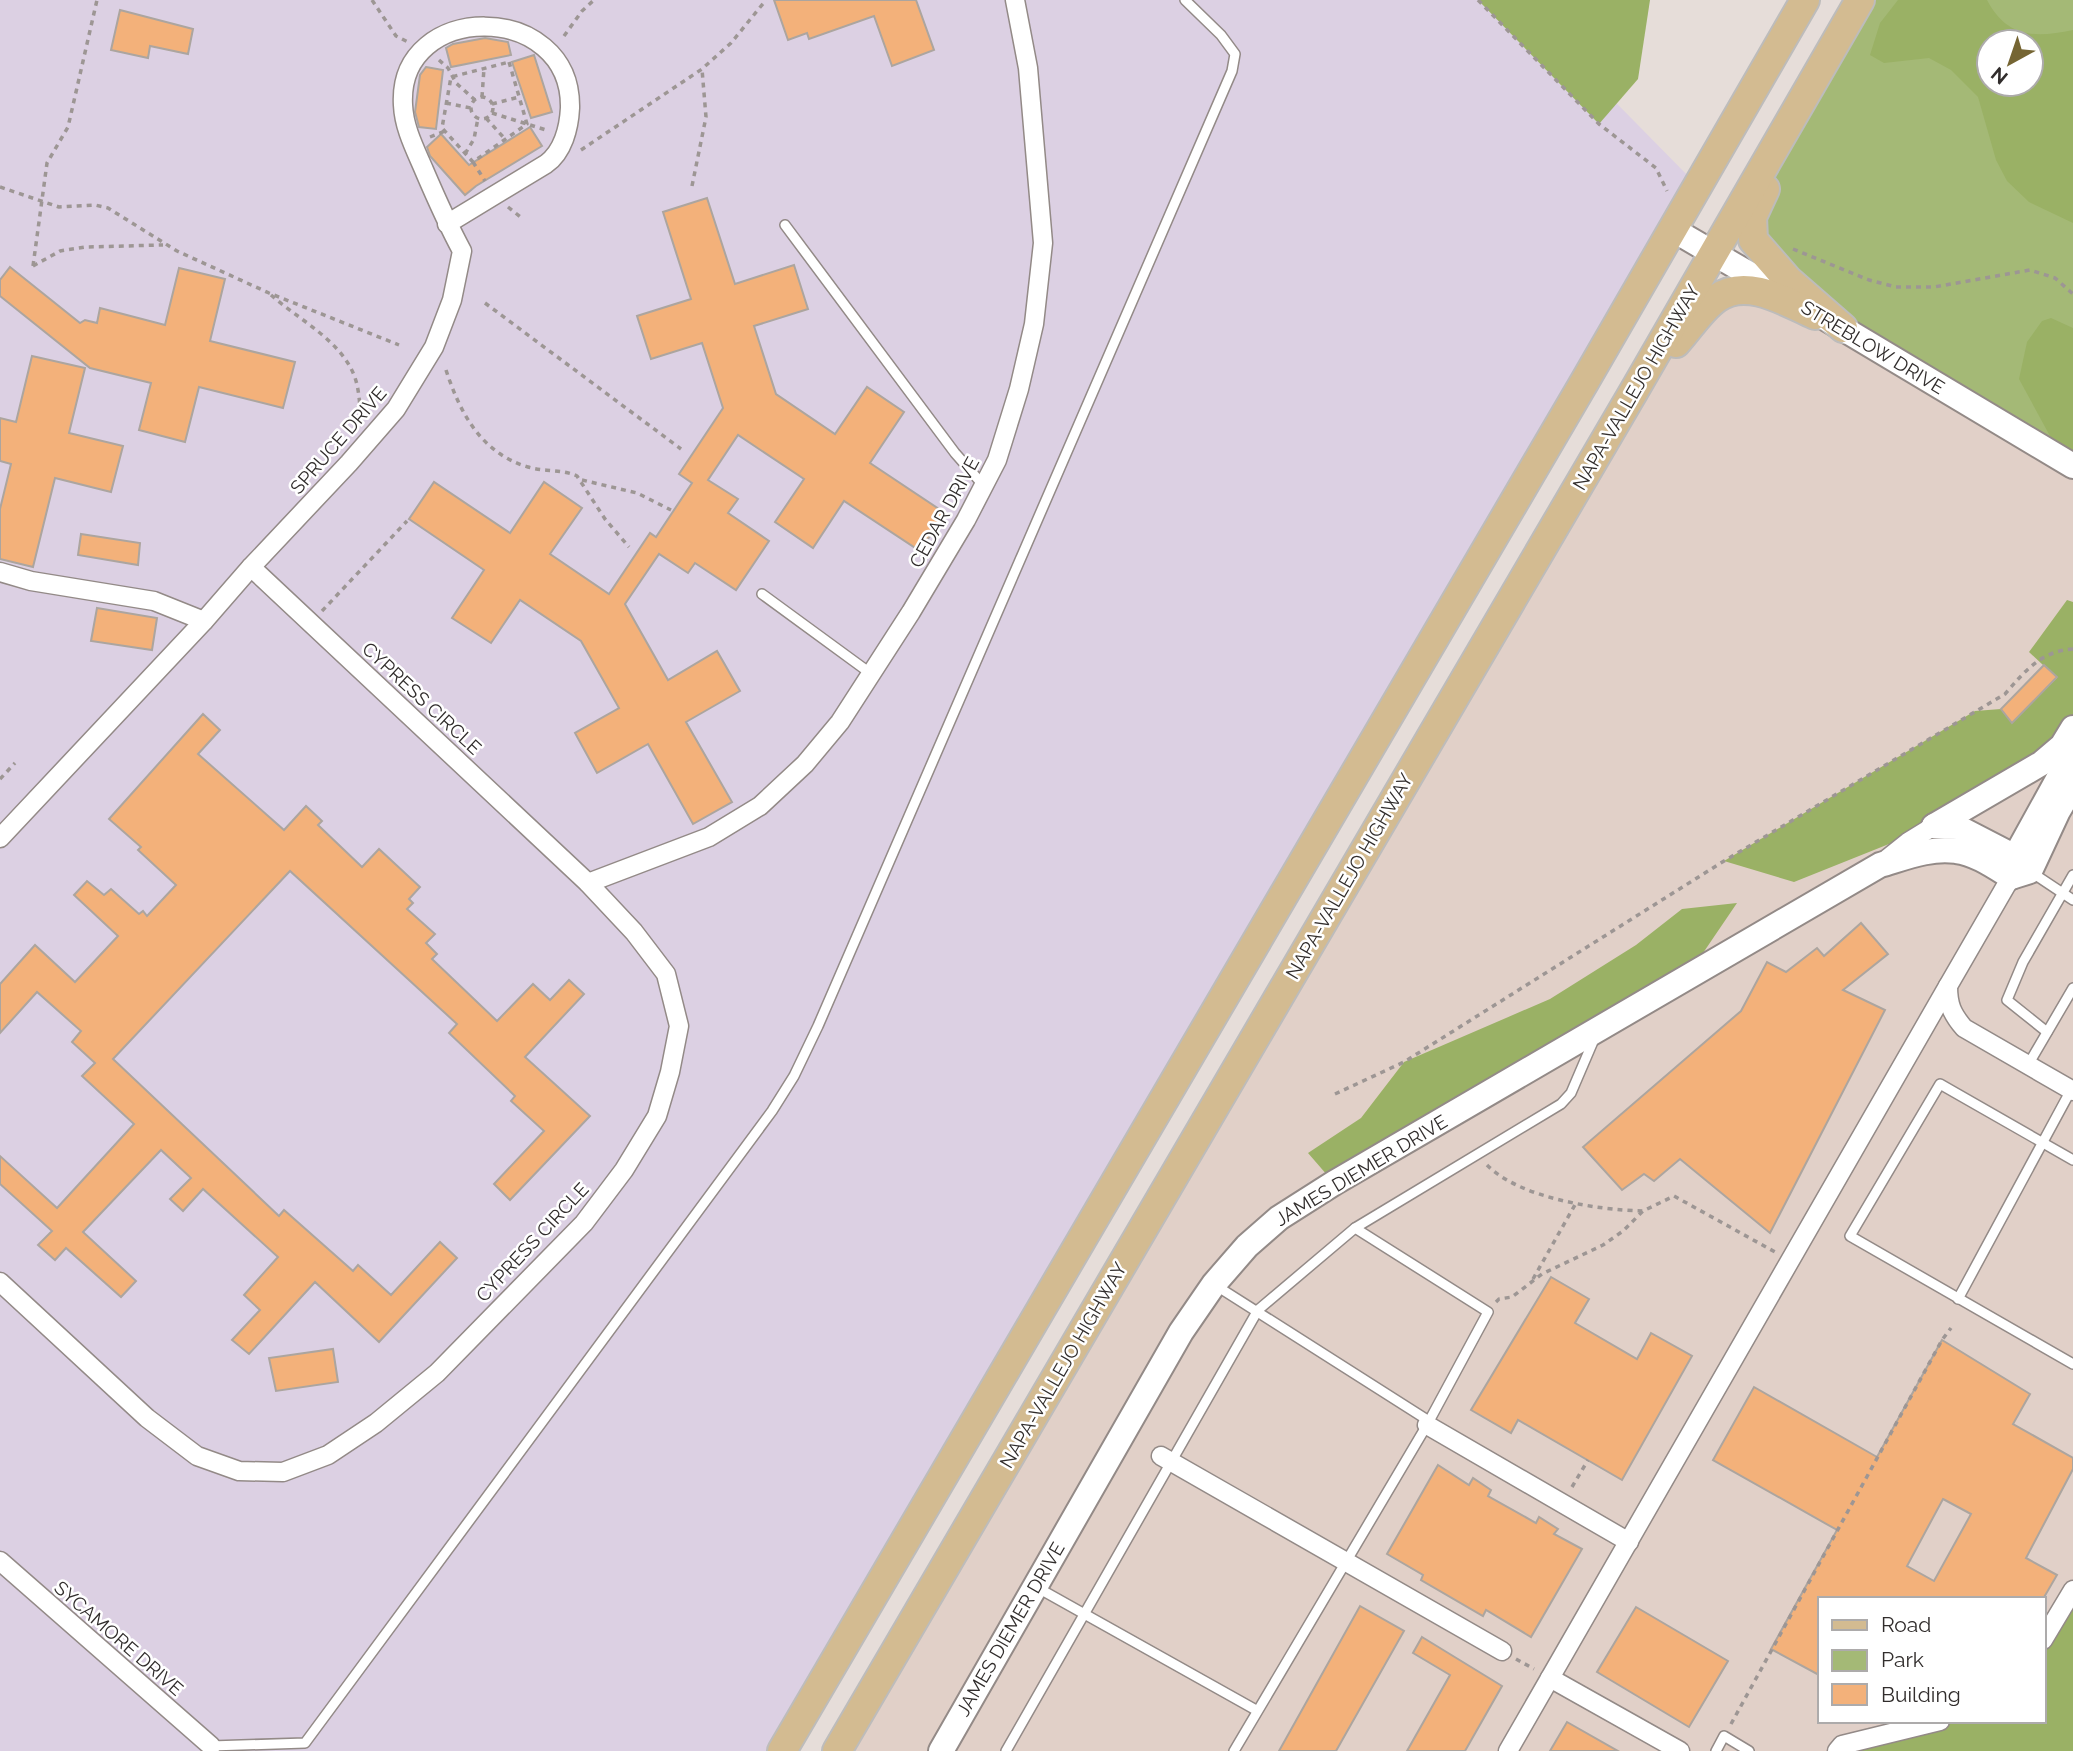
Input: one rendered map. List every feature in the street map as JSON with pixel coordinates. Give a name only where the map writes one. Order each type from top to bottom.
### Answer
[{"type":"main road","points":[[782,1751],[1585,381],[1805,0]]},
{"type":"main road","name":"NAPA-VALLEJO HIGHWAY","points":[[837,1751],[1634,391],[1860,0]]},
{"type":"main road","points":[[1805,96],[1752,217],[1754,240],[1788,281],[1843,328]]},
{"type":"main road","points":[[1634,391],[1707,306],[1724,294],[1736,290],[1758,292],[1789,303],[1843,328]]},
{"type":"street","name":"CEDAR DRIVE","points":[[588,883],[709,838],[760,806],[805,764],[825,742],[911,612],[997,460],[1034,324],[1043,243],[1028,68],[1015,0]]},
{"type":"street","name":"SPRUCE DRIVE","points":[[0,838],[204,621],[396,409],[434,347],[452,300],[462,251],[447,223],[406,127],[404,87],[412,60],[433,34],[458,21],[498,16],[522,23],[545,39],[562,65],[569,91],[569,116],[565,136],[556,155],[546,164],[447,223]]},
{"type":"street","name":"STREBLOW DRIVE","points":[[1678,217],[1712,254],[1843,328],[2073,466]]},
{"type":"street","name":"CYPRESS CIRCLE","points":[[0,1282],[147,1418],[197,1456],[239,1471],[284,1472],[328,1455],[366,1430],[437,1373],[584,1223],[625,1170],[657,1116],[670,1072],[679,1026],[666,974],[634,932],[588,883],[251,567]]},
{"type":"street","points":[[0,572],[31,581],[154,601],[204,621]]},
{"type":"street","points":[[1934,827],[2042,764],[2062,746],[2073,728]]},
{"type":"street","points":[[2018,868],[2073,752]]},
{"type":"street","points":[[1508,1751],[1948,986],[2018,868],[2073,786]]},
{"type":"street","points":[[1934,827],[1957,827],[2018,868]]},
{"type":"street","name":"JAMES DIEMER DRIVE","points":[[941,1751],[1168,1355],[1214,1284],[1247,1246],[1279,1218],[1334,1183],[1880,865],[1908,842],[1934,827]]},
{"type":"street","name":"JAMES DIEMER DRIVE","points":[[1880,865],[1926,852],[1956,851],[2018,868]]},
{"type":"street","points":[[1948,986],[1948,1004],[1964,1028],[2072,1090]]},
{"type":"street","points":[[1428,1423],[1629,1542]]},
{"type":"street","points":[[1166,1459],[1502,1651]]},
{"type":"street","name":"SYCAMORE DRIVE","points":[[0,1561],[211,1746]]},
{"type":"street","points":[[2045,1637],[2073,1590]]},
{"type":"street","points":[[1550,1678],[1680,1751]]},
{"type":"street","points":[[1837,1751],[1842,1745],[1889,1727],[1923,1723]]},
{"type":"lane","points":[[211,1746],[304,1743],[764,1122],[794,1076],[1232,71],[1235,54],[1221,35],[1185,0]]},
{"type":"lane","points":[[785,225],[955,453],[984,486]]},
{"type":"lane","points":[[762,594],[870,673]]},
{"type":"lane","points":[[2018,868],[2073,900]]},
{"type":"lane","points":[[2048,1032],[2007,1000],[2023,962],[2073,874]]},
{"type":"lane","points":[[2028,1065],[2073,988]]},
{"type":"lane","points":[[1006,1751],[1166,1459],[1258,1310],[1355,1228],[1566,1099],[1598,1030]]},
{"type":"lane","points":[[2073,1160],[1940,1084],[1850,1236],[2073,1364]]},
{"type":"lane","points":[[1958,1299],[2072,1090]]},
{"type":"lane","points":[[1234,1751],[1428,1423],[1488,1312],[1355,1228]]},
{"type":"lane","points":[[1214,1284],[1258,1310],[1428,1423]]},
{"type":"lane","points":[[1035,1586],[1256,1710]]},
{"type":"lane","points":[[1716,1751],[1724,1736],[1749,1751]]},
{"type":"path","points":[[97,0],[68,127],[47,163],[33,266],[60,251],[85,247],[166,245]]},
{"type":"path","points":[[372,0],[396,36]]},
{"type":"path","points":[[565,36],[582,11],[594,0]]},
{"type":"path","points":[[572,155],[702,69],[732,43],[766,0]]},
{"type":"path","points":[[1478,0],[1599,124],[1656,168],[1678,217]]},
{"type":"path","points":[[509,62],[527,124],[473,162],[442,128],[450,77],[509,62]]},
{"type":"path","points":[[482,97],[484,68]]},
{"type":"path","points":[[692,186],[706,117],[702,69]]},
{"type":"path","points":[[471,108],[475,100],[482,97],[489,99],[492,113]]},
{"type":"path","points":[[492,104],[519,97]]},
{"type":"path","points":[[446,103],[471,108]]},
{"type":"path","points":[[471,108],[478,118],[486,118],[492,113]]},
{"type":"path","points":[[492,113],[565,136]]},
{"type":"path","points":[[465,154],[474,139],[478,118]]},
{"type":"path","points":[[486,118],[505,139]]},
{"type":"path","points":[[0,187],[59,207],[95,205],[108,208],[166,245],[269,293],[399,345]]},
{"type":"path","points":[[1754,240],[1764,237],[1896,287],[1934,287],[2030,270],[2055,278],[2073,294]]},
{"type":"path","points":[[269,293],[323,337],[346,362],[354,376],[360,407]]},
{"type":"path","points":[[485,303],[681,449]]},
{"type":"path","points":[[446,370],[457,404],[472,428],[518,464],[540,470],[570,473],[580,479],[637,494],[671,510]]},
{"type":"path","points":[[580,479],[605,519],[629,547]]},
{"type":"path","points":[[311,623],[407,521]]},
{"type":"path","points":[[1335,1094],[1404,1062],[1724,861],[2005,694],[2032,664],[2048,654],[2073,649]]},
{"type":"path","points":[[0,779],[15,763]]},
{"type":"path","points":[[1477,1155],[1490,1169],[1513,1182],[1547,1195],[1610,1209],[1643,1211]]},
{"type":"path","points":[[1488,1312],[1499,1298],[1512,1297],[1532,1280],[1603,1245],[1623,1231],[1643,1211],[1674,1196],[1790,1260]]},
{"type":"path","points":[[1532,1280],[1576,1203]]},
{"type":"path","points":[[1724,1736],[1951,1328]]},
{"type":"path","points":[[1562,1503],[1588,1460]]},
{"type":"path","points":[[1502,1651],[1550,1678]]},
{"type":"shaded area","points":[[0,0],[1515,0],[1697,185],[782,1751],[0,1751]]},
{"type":"shaded area","points":[[1758,292],[2073,466],[2073,1751],[837,1751],[1634,391],[1707,306]]},
{"type":"green space","points":[[1478,0],[1650,0],[1638,79],[1599,124]]},
{"type":"green space","points":[[1860,0],[2073,0],[2073,466],[1843,328],[1753,240],[1768,182]]},
{"type":"green space","points":[[1898,0],[1987,0],[1995,13],[2013,28],[1975,28],[1975,94],[1951,70],[1929,58],[1884,63],[1870,55],[1880,23]]},
{"type":"green space","points":[[2073,30],[2073,223],[2029,202],[2007,181],[1996,160],[1978,98],[2045,98],[2045,34]]},
{"type":"green space","points":[[2051,318],[2073,328],[2073,466],[2063,460],[2019,379],[2027,342],[2042,321]]},
{"type":"green space","points":[[2067,600],[2073,602],[2073,728],[1934,826],[1794,882],[1724,861],[1975,711],[2001,709],[2012,722],[2057,678],[2029,652]]},
{"type":"green space","points":[[1737,903],[1686,978],[1334,1183],[1308,1153],[1361,1118],[1404,1062],[1550,999],[1636,945],[1682,909]]},
{"type":"green space","points":[[2073,1590],[2073,1751],[1837,1751],[1933,1723],[2045,1723],[2045,1637]]},
{"type":"building","points":[[774,0],[916,0],[934,50],[892,66],[874,16],[809,39],[807,33],[788,40]]},
{"type":"building","points":[[120,10],[193,29],[188,54],[150,46],[148,58],[111,50]]},
{"type":"building","points":[[485,38],[508,42],[511,55],[451,67],[446,48],[453,44]]},
{"type":"building","points":[[534,55],[552,112],[531,118],[512,62]]},
{"type":"building","points":[[426,67],[443,70],[436,129],[419,127],[415,112],[420,75]]},
{"type":"building","points":[[530,127],[542,146],[465,195],[430,156],[427,147],[441,134],[469,165]]},
{"type":"building","points":[[707,198],[735,284],[794,265],[808,309],[754,326],[776,394],[835,434],[867,387],[904,412],[870,463],[945,513],[920,551],[844,501],[813,548],[775,522],[804,479],[738,435],[708,480],[738,499],[728,513],[769,541],[736,590],[695,563],[688,573],[659,554],[625,604],[668,680],[717,651],[740,691],[686,722],[732,802],[693,824],[648,744],[597,773],[575,733],[619,708],[581,641],[520,600],[491,643],[452,618],[484,570],[409,519],[434,482],[510,533],[544,482],[582,508],[550,554],[609,594],[650,533],[656,537],[692,483],[679,474],[723,408],[702,343],[651,359],[637,316],[691,299],[663,212]]},
{"type":"building","points":[[10,267],[80,323],[85,320],[97,323],[100,308],[165,325],[179,268],[225,279],[210,341],[295,362],[283,408],[199,387],[185,442],[139,430],[151,383],[90,368],[0,296],[0,280]]},
{"type":"building","points":[[32,356],[85,368],[69,433],[123,446],[111,492],[55,478],[33,567],[0,559],[0,509],[11,464],[0,461],[0,418],[16,422]]},
{"type":"building","points":[[81,534],[140,543],[138,565],[78,555]]},
{"type":"building","points":[[97,608],[157,618],[152,650],[91,641]]},
{"type":"building","points":[[2044,665],[2057,677],[2012,723],[2001,709]]},
{"type":"building","points":[[203,714],[220,730],[198,754],[284,830],[306,806],[322,821],[318,825],[362,867],[379,849],[420,887],[409,899],[413,903],[407,909],[435,934],[426,943],[437,954],[432,959],[497,1021],[533,984],[550,1000],[569,980],[584,994],[525,1057],[590,1116],[510,1200],[494,1184],[544,1131],[511,1101],[515,1096],[449,1033],[457,1024],[290,871],[113,1059],[279,1216],[284,1210],[353,1271],[358,1265],[391,1295],[440,1242],[457,1258],[379,1342],[315,1282],[249,1354],[232,1340],[260,1310],[244,1295],[278,1257],[203,1189],[183,1211],[170,1199],[191,1178],[161,1150],[83,1232],[136,1281],[121,1297],[66,1248],[55,1260],[38,1245],[52,1231],[0,1184],[0,1156],[57,1208],[134,1124],[82,1076],[95,1063],[72,1042],[81,1031],[37,992],[0,1033],[0,984],[35,945],[75,982],[118,936],[74,895],[87,881],[104,895],[111,889],[139,914],[143,911],[147,916],[176,885],[138,850],[141,847],[109,819]]},
{"type":"building","points":[[1861,923],[1888,954],[1843,990],[1885,1010],[1770,1233],[1680,1159],[1654,1181],[1644,1174],[1622,1190],[1583,1147],[1741,1011],[1767,962],[1786,972],[1817,948],[1824,956]]},
{"type":"building","points":[[1551,1277],[1589,1299],[1575,1323],[1637,1359],[1651,1333],[1692,1356],[1622,1480],[1518,1420],[1511,1433],[1471,1410]]},
{"type":"building","points":[[1942,1340],[2030,1394],[2013,1424],[2073,1458],[2073,1469],[2026,1558],[2057,1575],[2044,1597],[1818,1597],[1818,1674],[1771,1649],[1837,1530],[1713,1460],[1754,1387],[1877,1457]],"holes":[[[1943,1499],[1971,1514],[1934,1581],[1907,1566]]]},
{"type":"building","points":[[333,1349],[338,1382],[276,1391],[269,1358]]},
{"type":"building","points":[[1438,1465],[1469,1485],[1473,1478],[1491,1490],[1488,1496],[1536,1523],[1539,1517],[1558,1529],[1554,1534],[1582,1549],[1531,1637],[1486,1610],[1483,1616],[1421,1580],[1423,1575],[1387,1554]]},
{"type":"building","points":[[1360,1606],[1404,1631],[1336,1751],[1279,1751]]},
{"type":"building","points":[[1636,1607],[1728,1661],[1689,1727],[1597,1672]]},
{"type":"building","points":[[1422,1637],[1502,1686],[1465,1751],[1407,1751],[1450,1675],[1413,1653]]},
{"type":"building","points":[[1567,1722],[1618,1751],[1550,1751]]}]
